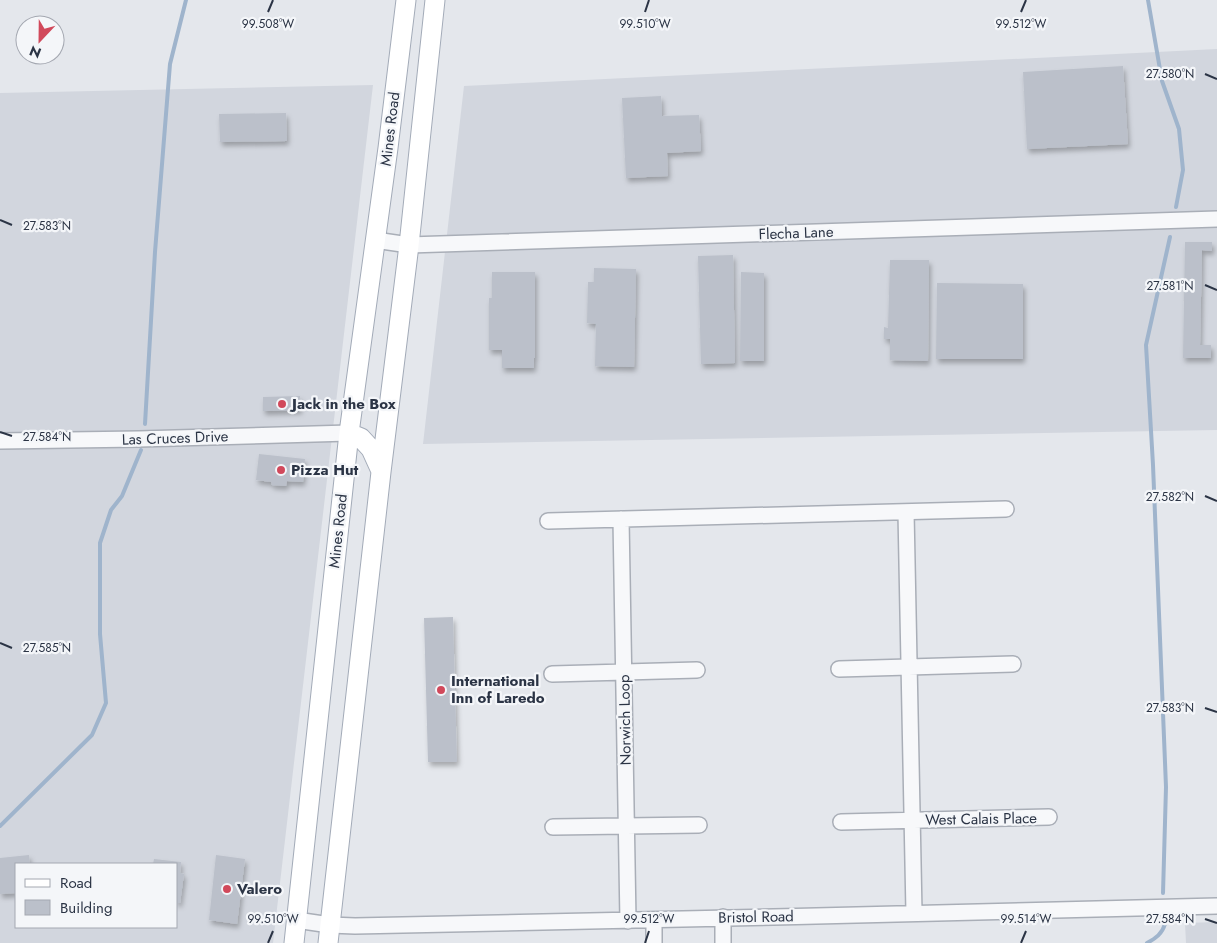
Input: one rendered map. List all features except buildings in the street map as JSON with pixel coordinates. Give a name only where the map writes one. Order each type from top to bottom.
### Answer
[{"type":"main road","name":"Mines Road","points":[[294,943],[349,433],[406,0]]},
{"type":"main road","name":"Mines Road","points":[[329,934],[381,472],[409,245],[435,0]]},
{"type":"main road","points":[[349,433],[362,438],[371,449],[381,472]]},
{"type":"street","name":"Flecha Lane","points":[[375,240],[409,245],[1217,219]]},
{"type":"street","name":"Las Cruces Drive","points":[[0,441],[138,440],[349,433]]},
{"type":"street","points":[[548,521],[1006,509]]},
{"type":"street","points":[[906,512],[914,913]]},
{"type":"street","name":"Norwich Loop","points":[[621,519],[628,920]]},
{"type":"street","points":[[839,668],[1013,664]]},
{"type":"street","points":[[552,674],[697,670]]},
{"type":"street","name":"West Calais Place","points":[[841,822],[1049,818]]},
{"type":"street","points":[[553,828],[699,825]]},
{"type":"street","name":"Bristol Road","points":[[296,920],[329,934],[364,926],[1217,906]]},
{"type":"street","points":[[723,917],[723,943]]},
{"type":"street","points":[[654,920],[654,943]]},
{"type":"shaded area","points":[[1217,49],[1217,430],[423,444],[464,86]]},
{"type":"shaded area","points":[[373,85],[273,943],[0,943],[0,93]]},
{"type":"shaded area","points":[[1217,922],[1217,943],[1186,943],[1185,923]]},
{"type":"waterway","points":[[145,424],[155,252],[170,64],[186,0]]},
{"type":"waterway","points":[[1148,0],[1162,81],[1179,129],[1183,170],[1176,207]]},
{"type":"waterway","points":[[1163,893],[1166,787],[1153,465],[1146,345],[1170,237]]},
{"type":"waterway","points":[[0,826],[92,735],[106,703],[100,634],[100,543],[111,510],[122,496],[141,450]]},
{"type":"waterway","points":[[1147,943],[1158,935],[1165,924]]},
{"type":"place","name":"Jack in the Box","points":[[282,404]]},
{"type":"place","name":"Pizza Hut","points":[[281,470]]},
{"type":"place","name":"International Inn of Laredo","points":[[441,690]]},
{"type":"place","name":"Valero","points":[[227,889]]}]
